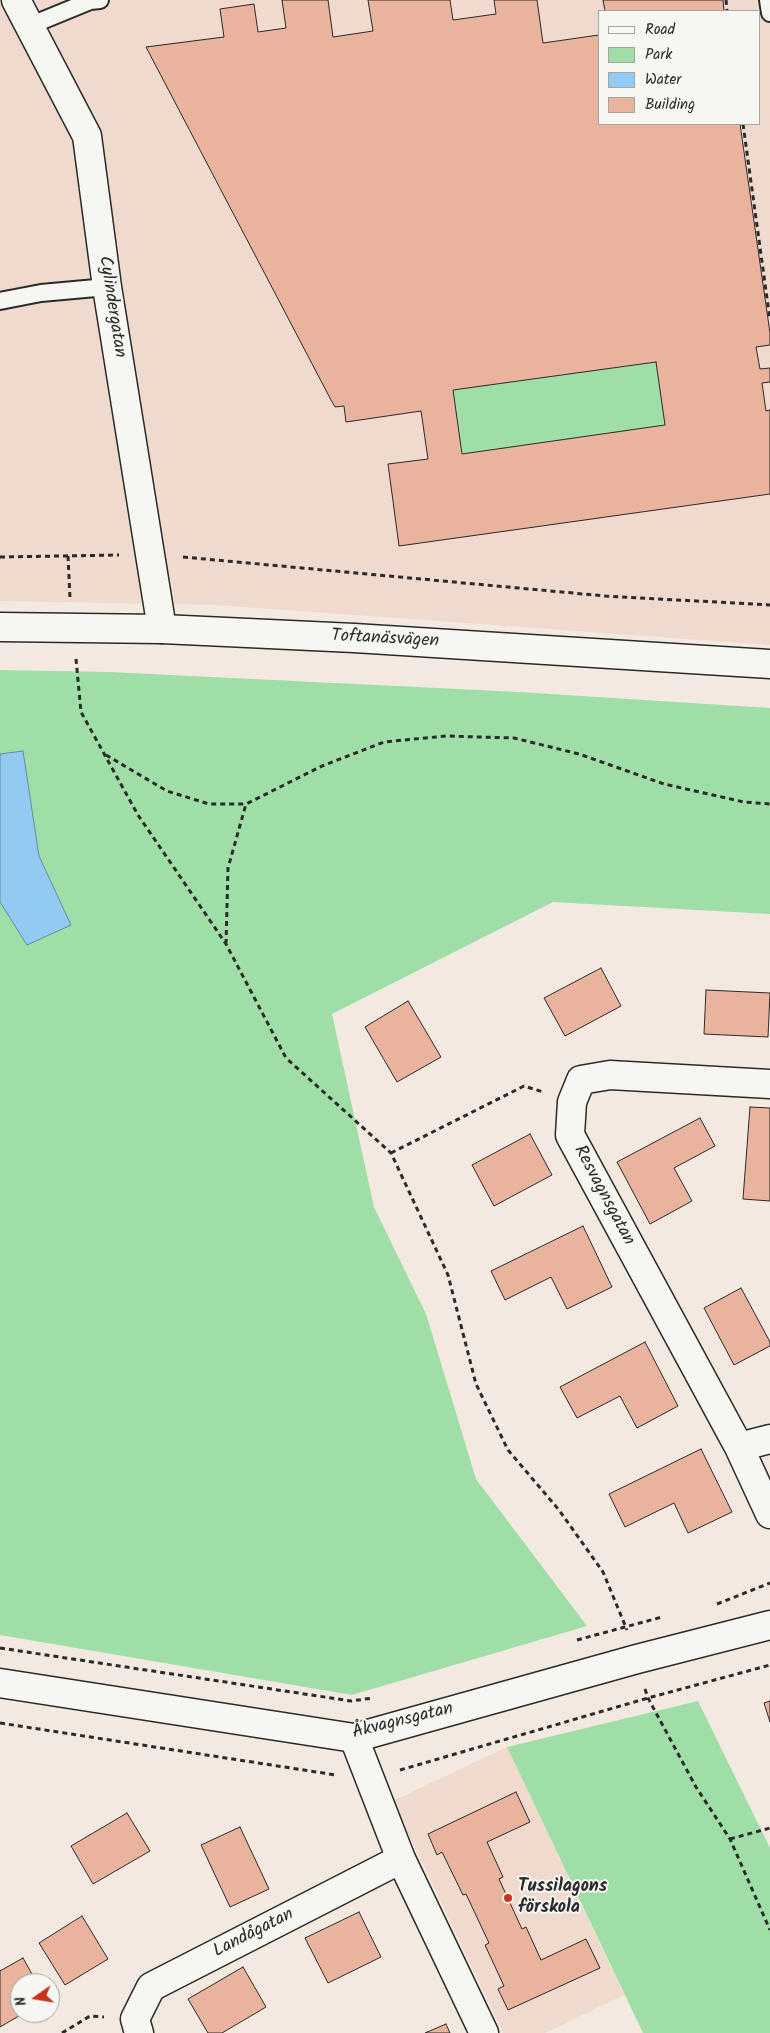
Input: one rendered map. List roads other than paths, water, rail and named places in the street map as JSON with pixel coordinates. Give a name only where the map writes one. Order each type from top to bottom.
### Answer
[{"type":"street","name":"Cylindergatan","points":[[16,0],[87,136],[107,288],[162,629]]},
{"type":"street","name":"Toftanäsvägen","points":[[0,627],[162,629],[354,638],[770,664]]},
{"type":"street","name":"Resvagnsgatan","points":[[770,1084],[610,1075],[581,1080],[572,1102],[570,1135],[739,1447],[770,1514]]},
{"type":"street","points":[[739,1447],[770,1439]]},
{"type":"street","name":"Åkvagnsgatan","points":[[0,1683],[354,1738],[637,1659],[770,1625]]},
{"type":"street","points":[[354,1738],[401,1859],[484,2033]]},
{"type":"street","name":"Landågatan","points":[[137,2026],[151,1987],[401,1859]]},
{"type":"lane","points":[[30,26],[90,1],[100,0]]},
{"type":"lane","points":[[768,0],[770,13]]},
{"type":"lane","points":[[0,301],[41,293],[107,288]]},
{"type":"water","points":[[23,751],[39,856],[71,925],[27,945],[0,902],[0,754]]},
{"type":"place","name":"Tussilagons förskola","points":[[508,1898]]}]
